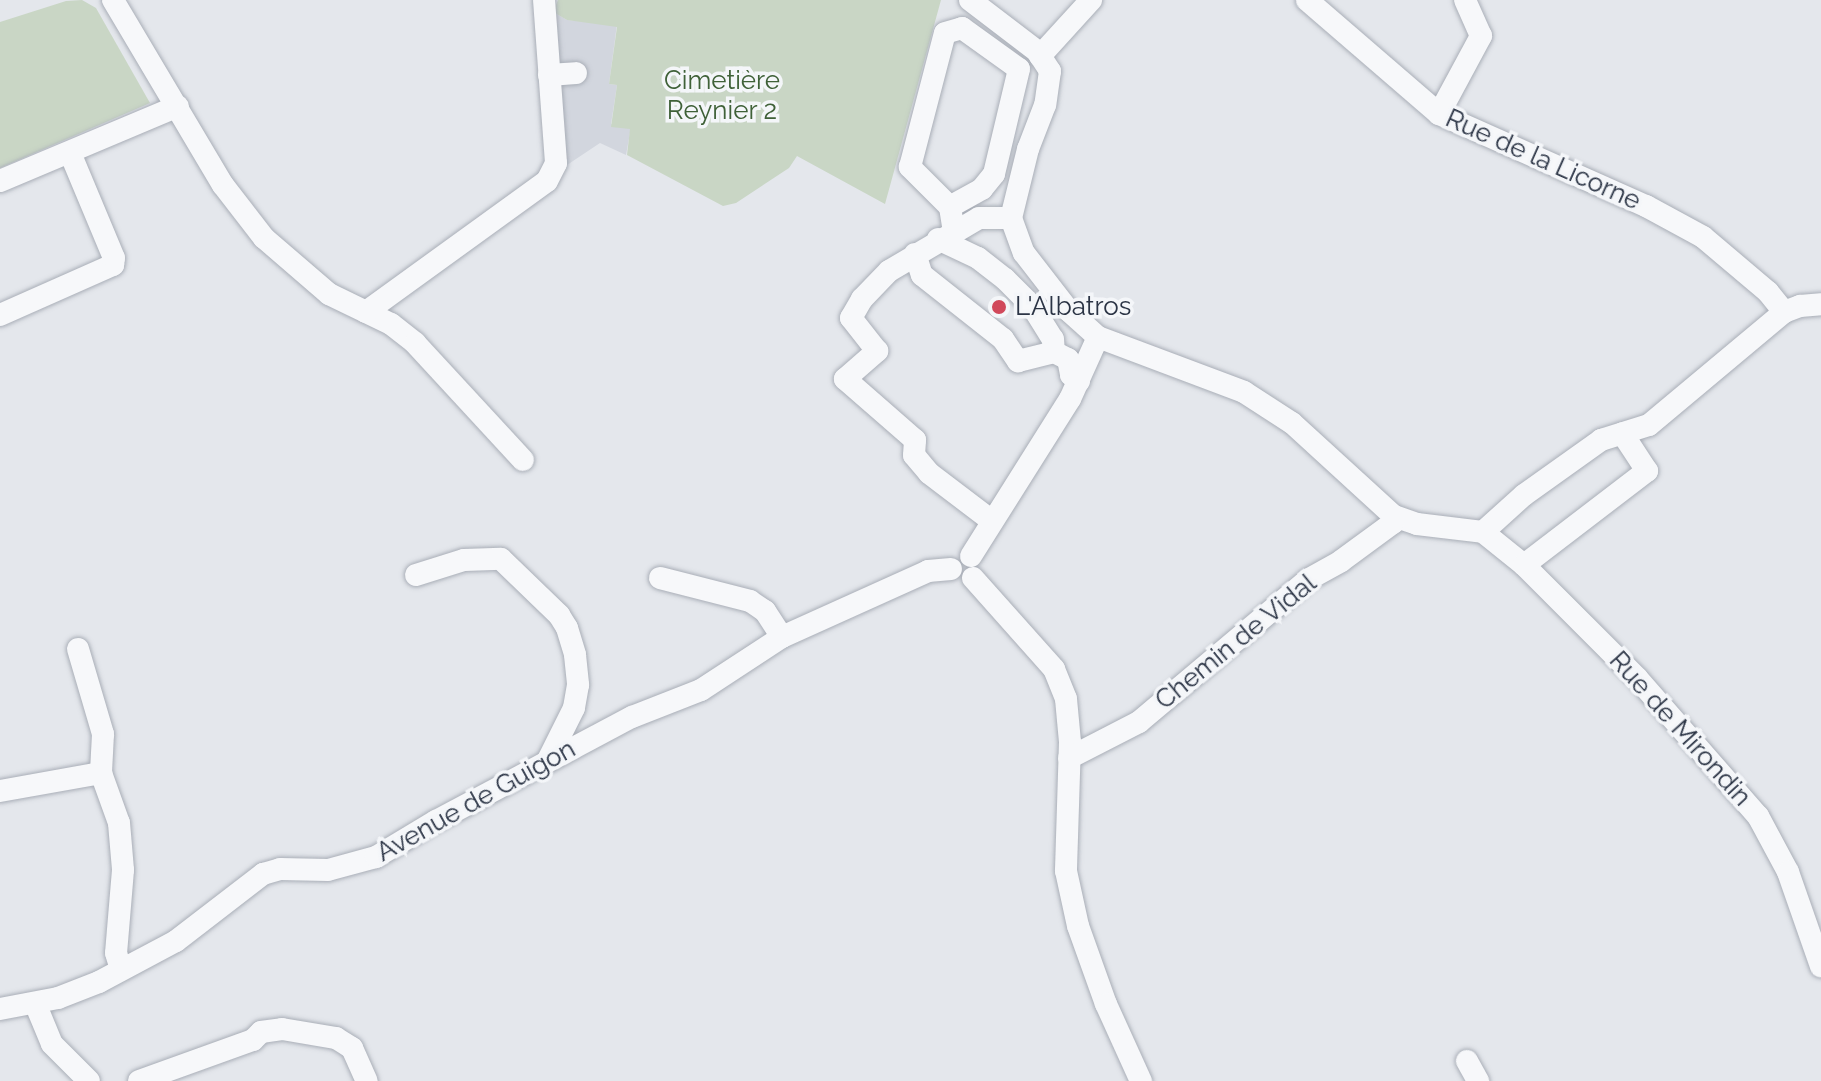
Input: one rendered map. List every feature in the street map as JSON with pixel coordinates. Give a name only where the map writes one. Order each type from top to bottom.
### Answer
[{"type":"street","points":[[113,0],[223,185],[264,238],[329,294],[391,324],[415,343],[523,460]]},
{"type":"street","points":[[366,312],[547,181],[556,163],[544,0]]},
{"type":"street","points":[[970,0],[1040,56],[1050,71],[1050,85],[1028,149],[1011,218],[1024,253],[1069,311],[1098,337],[1244,392],[1292,423],[1394,516],[1417,524],[1483,532],[1524,495],[1601,440],[1649,425],[1784,312],[1800,306],[1821,304]]},
{"type":"street","points":[[1040,56],[1091,0]]},
{"type":"street","name":"Rue de la Licorne","points":[[1307,0],[1439,114],[1623,195],[1703,237],[1760,284],[1784,312]]},
{"type":"street","points":[[1439,114],[1481,36],[1465,0]]},
{"type":"street","points":[[962,28],[1019,69],[994,174],[982,189],[950,207],[910,167],[945,33],[962,28]]},
{"type":"street","points":[[549,75],[576,73]]},
{"type":"street","points":[[0,181],[178,106]]},
{"type":"street","points":[[0,315],[113,265],[114,258],[70,153]]},
{"type":"street","points":[[946,235],[950,207]]},
{"type":"street","points":[[992,521],[929,473],[914,455],[915,440],[845,379],[877,351],[851,318],[862,299],[889,271],[979,218],[1011,218]]},
{"type":"street","points":[[946,235],[1005,279],[1032,306],[1053,339],[1054,352]]},
{"type":"street","points":[[915,254],[922,275],[1003,339],[1018,361],[1054,352],[1068,359],[1071,375],[1079,381]]},
{"type":"street","points":[[1098,337],[1079,381],[992,521],[972,567],[1054,669],[1066,699],[1069,758],[1066,871],[1078,926],[1106,1004],[1141,1081]]},
{"type":"street","points":[[1524,565],[1647,471],[1622,433]]},
{"type":"street","name":"Chemin de Vidal","points":[[1069,758],[1139,722],[1196,678],[1309,579],[1341,561],[1393,523],[1394,516]]},
{"type":"street","name":"Rue de Mirondin","points":[[1483,532],[1524,565],[1637,678],[1758,816],[1788,872],[1821,966]]},
{"type":"street","name":"Avenue de Guigon","points":[[0,1009],[75,993],[176,941],[263,874],[280,869],[328,870],[376,857],[632,717],[701,690],[782,637],[928,571],[951,569],[959,556],[972,567]]},
{"type":"street","points":[[416,575],[464,560],[501,559],[559,615],[575,655],[578,685],[574,708],[547,761]]},
{"type":"street","points":[[660,578],[750,601],[765,611],[782,637]]},
{"type":"street","points":[[78,649],[103,734],[101,773],[119,823],[123,870],[116,953],[121,969]]},
{"type":"street","points":[[0,791],[101,773]]},
{"type":"street","points":[[35,1003],[52,1044],[89,1081]]},
{"type":"street","points":[[139,1081],[253,1040],[261,1032],[282,1029],[336,1038],[352,1048],[367,1081]]},
{"type":"shaded area","points":[[553,12],[567,20],[617,24],[609,84],[617,85],[611,124],[631,127],[626,155],[600,143],[561,169]]},
{"type":"green space","points":[[82,0],[96,8],[150,103],[0,168],[0,22],[66,1]]},
{"type":"green space","name":"Cimetière Reynier 2","points":[[558,0],[941,0],[885,204],[797,156],[789,168],[736,203],[723,206],[627,155],[630,129],[611,127],[617,85],[609,84],[617,27],[567,20],[553,12]]},
{"type":"place","name":"L'Albatros","points":[[999,307]]}]
